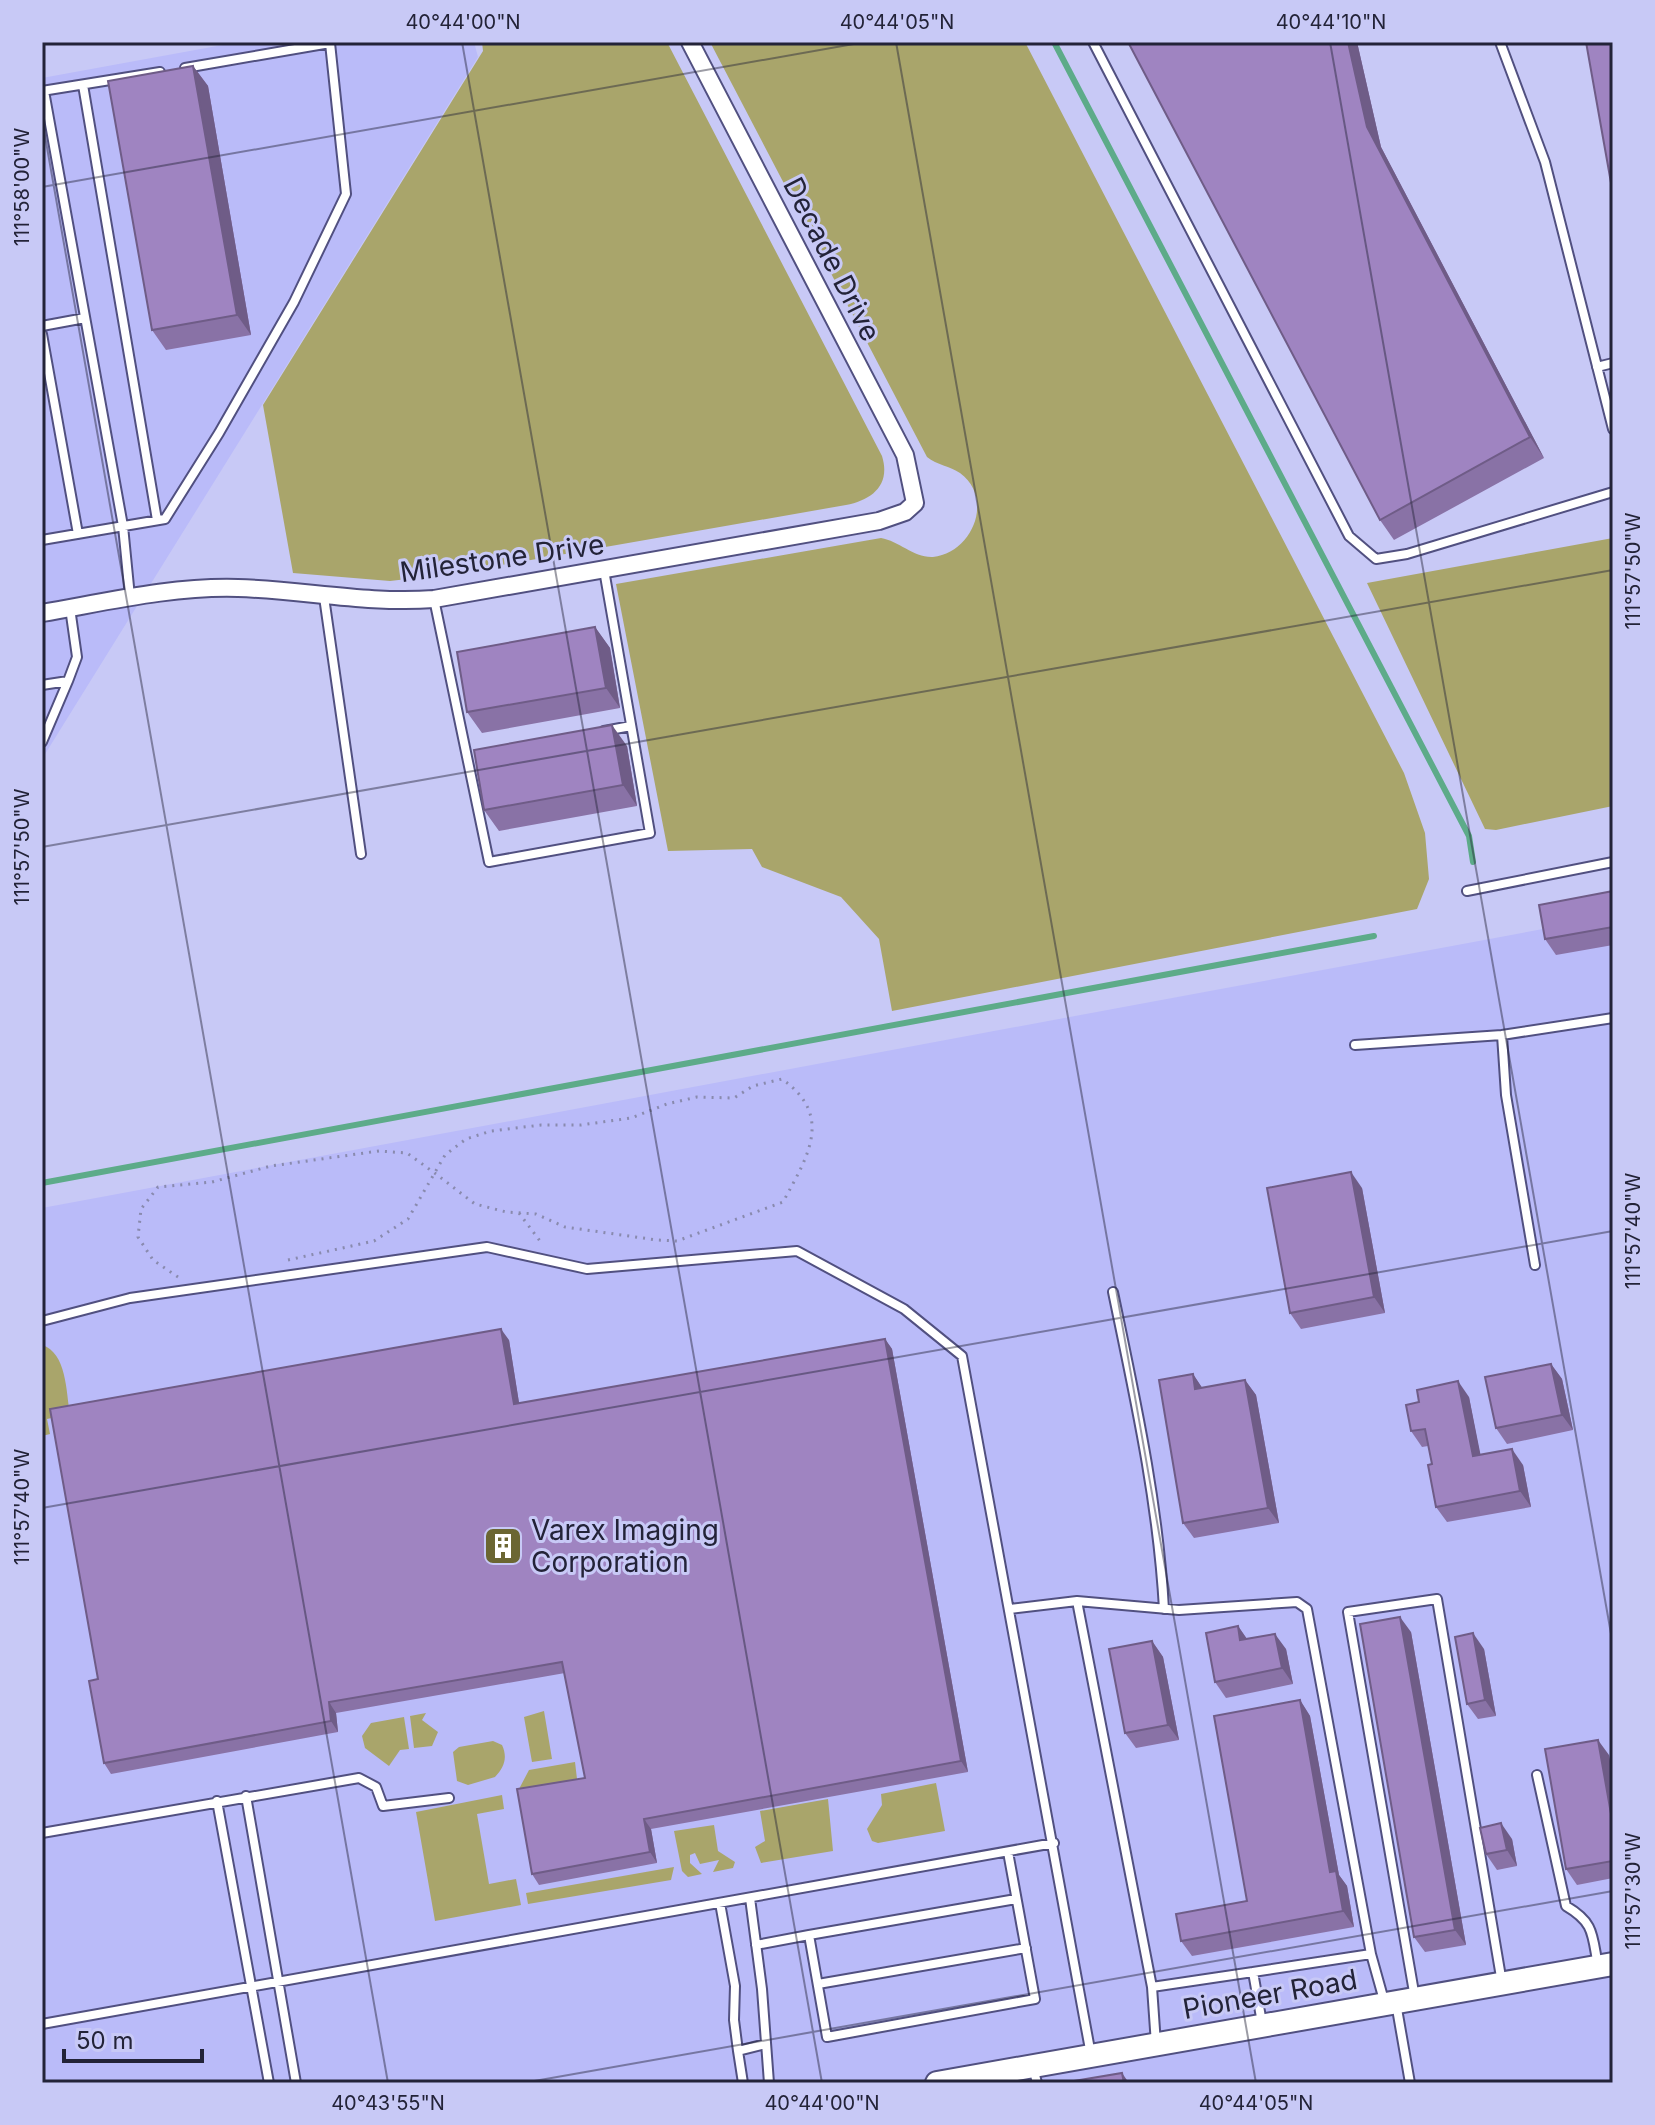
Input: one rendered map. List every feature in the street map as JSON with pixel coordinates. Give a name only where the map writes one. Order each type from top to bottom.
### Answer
[{"type":"main road","name":"Pioneer Road","points":[[939,2083],[1035,2074],[1091,2056],[1605,1966]]},
{"type":"street","name":"Decade Drive","points":[[690,42],[905,455],[915,503]]},
{"type":"street","name":"Milestone Drive","points":[[42,613],[130,598],[235,588],[378,601],[434,599],[879,521],[905,512],[915,503]]},
{"type":"lane","points":[[1093,42],[1349,536],[1376,559],[1613,492]]},
{"type":"lane","points":[[1500,42],[1545,162],[1613,429]]},
{"type":"lane","points":[[42,540],[78,534],[123,526],[157,520],[165,519],[219,433],[294,302],[346,194],[330,43],[43,91],[123,526],[130,598]]},
{"type":"lane","points":[[83,85],[157,520]]},
{"type":"lane","points":[[42,326],[85,318]]},
{"type":"lane","points":[[42,334],[78,534]]},
{"type":"lane","points":[[1597,367],[1613,363]]},
{"type":"lane","points":[[434,599],[489,862],[650,833],[604,570]]},
{"type":"lane","points":[[324,597],[361,854]]},
{"type":"lane","points":[[42,742],[77,657],[70,608]]},
{"type":"lane","points":[[599,636],[615,633]]},
{"type":"lane","points":[[448,663],[463,661]]},
{"type":"lane","points":[[42,685],[68,681]]},
{"type":"lane","points":[[586,734],[631,726]]},
{"type":"lane","points":[[467,756],[482,753]]},
{"type":"lane","points":[[1467,891],[1613,862]]},
{"type":"lane","points":[[1355,1045],[1502,1035],[1613,1018]]},
{"type":"lane","points":[[1502,1035],[1506,1095],[1535,1265]]},
{"type":"lane","points":[[42,1321],[130,1298],[487,1247],[587,1269],[797,1251],[904,1309],[962,1356],[1091,2056]]},
{"type":"lane","points":[[1113,1292],[1144,1439],[1161,1547],[1164,1609]]},
{"type":"lane","points":[[1410,2083],[1348,1612],[1437,1599],[1502,1984]]},
{"type":"lane","points":[[1010,1609],[1077,1601],[1164,1609],[1297,1602],[1307,1609],[1371,1954],[1399,2002]]},
{"type":"lane","points":[[1077,1601],[1152,1987],[1156,2044]]},
{"type":"lane","points":[[1537,1775],[1566,1906],[1585,1917],[1605,1966]]},
{"type":"lane","points":[[42,1833],[359,1778],[376,1787],[383,1806],[449,1798]]},
{"type":"lane","points":[[246,1796],[296,2083]]},
{"type":"lane","points":[[217,1801],[269,2083]]},
{"type":"lane","points":[[42,2024],[1054,1843]]},
{"type":"lane","points":[[809,1935],[827,2037],[1035,1999],[1008,1852]]},
{"type":"lane","points":[[750,1898],[769,2083]]},
{"type":"lane","points":[[756,1945],[1016,1899]]},
{"type":"lane","points":[[720,1903],[735,1998],[743,2083]]},
{"type":"lane","points":[[818,1984],[1026,1948]]},
{"type":"lane","points":[[1152,1987],[1371,1954]]},
{"type":"lane","points":[[1253,1972],[1263,2026]]},
{"type":"lane","points":[[738,2051],[765,2044]]},
{"type":"path","points":[[180,1278],[153,1260],[138,1237],[141,1209],[158,1187],[212,1182],[271,1166],[379,1151],[407,1153],[436,1174],[475,1204],[536,1214],[565,1227],[677,1241],[783,1202],[807,1159],[813,1112],[802,1093],[782,1079],[753,1086],[734,1098],[697,1097],[667,1104],[631,1118],[491,1131],[466,1139],[445,1155],[436,1174],[408,1219],[374,1241],[285,1261]]},
{"type":"path","points":[[519,1213],[557,1263]]},
{"type":"shaded area","points":[[239,42],[474,42],[478,57],[42,759],[42,78]]},
{"type":"shaded area","points":[[482,42],[667,42],[882,456],[884,475],[877,490],[864,499],[846,505],[450,574],[390,581],[293,573],[263,405],[483,51]]},
{"type":"shaded area","points":[[710,42],[1025,42],[1404,773],[1425,833],[1429,879],[1417,909],[892,1011],[879,939],[841,897],[762,867],[752,849],[668,851],[616,584],[881,538],[919,555],[933,557],[959,546],[968,536],[977,510],[976,497],[960,473],[927,457]]},
{"type":"shaded area","points":[[1613,538],[1613,806],[1496,830],[1485,829],[1367,583]]},
{"type":"shaded area","points":[[1613,916],[1613,2083],[42,2083],[42,1208]]},
{"type":"shaded area","points":[[42,1345],[50,1349],[61,1365],[70,1414],[47,1419],[50,1434],[42,1436]]},
{"type":"shaded area","points":[[544,1711],[552,1759],[532,1762],[524,1717]]},
{"type":"shaded area","points":[[426,1713],[422,1720],[438,1732],[432,1746],[414,1748],[410,1716]]},
{"type":"shaded area","points":[[404,1717],[409,1749],[400,1750],[389,1766],[365,1748],[362,1736],[371,1723]]},
{"type":"shaded area","points":[[493,1741],[502,1745],[505,1754],[503,1766],[495,1777],[468,1785],[457,1781],[453,1752],[459,1747]]},
{"type":"shaded area","points":[[575,1762],[577,1779],[519,1789],[529,1770]]},
{"type":"shaded area","points":[[936,1783],[945,1831],[878,1843],[872,1841],[867,1829],[882,1805],[881,1794]]},
{"type":"shaded area","points":[[502,1795],[504,1809],[477,1814],[489,1884],[516,1879],[521,1905],[435,1921],[416,1812]]},
{"type":"shaded area","points":[[828,1799],[833,1851],[761,1863],[755,1847],[765,1841],[760,1811]]},
{"type":"shaded area","points":[[714,1825],[718,1851],[735,1862],[733,1868],[713,1872],[719,1860],[700,1864],[695,1853],[690,1855],[690,1863],[702,1874],[688,1877],[682,1871],[674,1831]]},
{"type":"shaded area","points":[[674,1867],[671,1880],[528,1904],[526,1893]]},
{"type":"building","points":[[1128,42],[1348,42],[1367,127],[1530,437],[1380,520]]},
{"type":"building","points":[[1586,42],[1613,42],[1613,194]]},
{"type":"building","points":[[193,66],[237,315],[152,330],[108,81]]},
{"type":"building","points":[[595,627],[606,688],[467,712],[457,652]]},
{"type":"building","points":[[612,725],[623,785],[484,810],[474,750]]},
{"type":"building","points":[[1613,891],[1613,927],[1545,939],[1539,905]]},
{"type":"building","points":[[1351,1172],[1374,1297],[1290,1313],[1267,1188]]},
{"type":"building","name":"Varex Imaging Corporation","points":[[501,1329],[514,1404],[885,1339],[961,1761],[644,1819],[650,1852],[532,1874],[517,1789],[585,1778],[562,1662],[329,1702],[331,1721],[104,1763],[89,1681],[98,1679],[50,1409]]},
{"type":"building","points":[[1551,1364],[1562,1415],[1496,1428],[1485,1377]]},
{"type":"building","points":[[1193,1374],[1195,1389],[1245,1380],[1268,1508],[1183,1523],[1159,1380]]},
{"type":"building","points":[[1458,1381],[1473,1456],[1512,1449],[1520,1491],[1436,1507],[1425,1429],[1411,1431],[1406,1405],[1419,1402],[1417,1390]]},
{"type":"building","points":[[1400,1617],[1455,1930],[1414,1937],[1360,1624]]},
{"type":"building","points":[[1238,1626],[1240,1640],[1275,1634],[1282,1668],[1215,1682],[1206,1633]]},
{"type":"building","points":[[1473,1633],[1485,1700],[1467,1704],[1455,1637]]},
{"type":"building","points":[[1152,1641],[1168,1725],[1125,1733],[1109,1649]]},
{"type":"building","points":[[1300,1700],[1330,1872],[1336,1871],[1343,1911],[1181,1941],[1176,1914],[1247,1901],[1214,1716]]},
{"type":"building","points":[[1598,1740],[1613,1825],[1613,1861],[1566,1869],[1545,1749]]},
{"type":"building","points":[[1501,1823],[1507,1850],[1486,1854],[1480,1828]]},
{"type":"building","points":[[1122,2073],[1124,2083],[1062,2083]]},
{"type":"waterway","points":[[1054,42],[1469,836],[1473,862]]},
{"type":"waterway","points":[[42,1183],[1374,936]]},
{"type":"place","name":"Varex Imaging Corporation","points":[[503,1546]]}]
